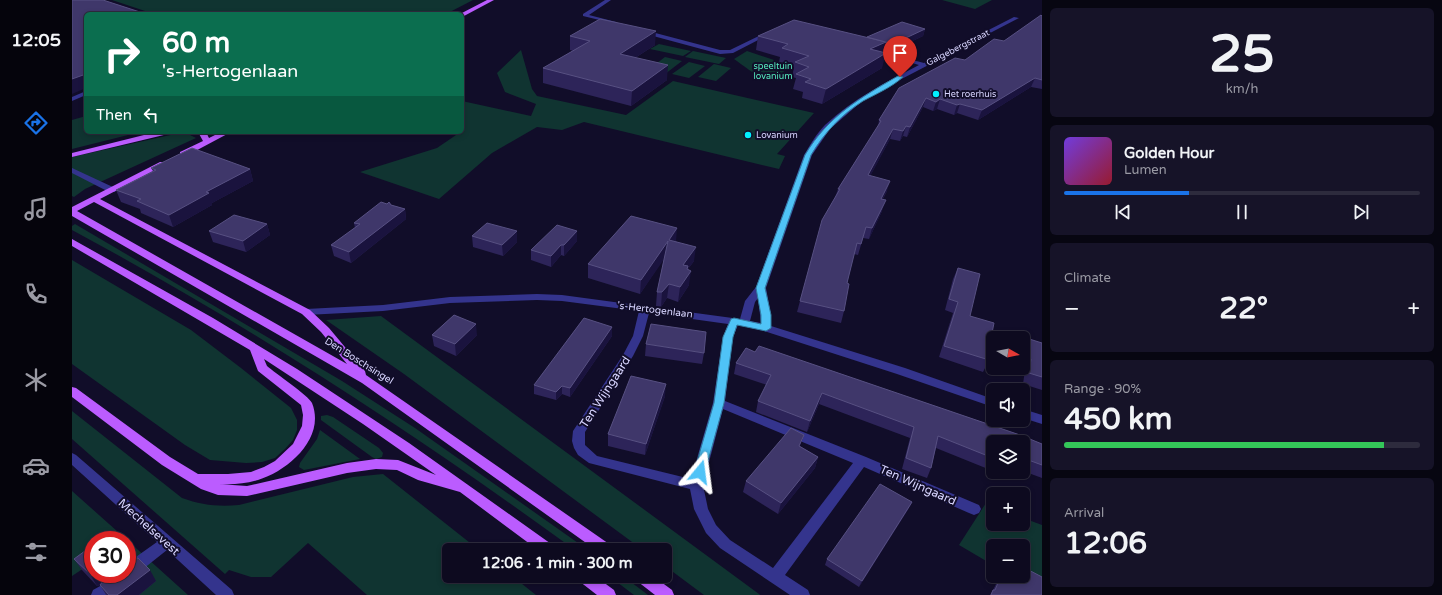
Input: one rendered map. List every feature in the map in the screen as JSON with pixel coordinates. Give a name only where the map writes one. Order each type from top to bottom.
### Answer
[{"type":"main road","points":[[464,14],[491,0]]},
{"type":"main road","points":[[72,155],[157,134]]},
{"type":"main road","points":[[203,134],[207,142]]},
{"type":"main road","points":[[72,211],[223,134]]},
{"type":"main road","points":[[94,199],[306,312],[324,330],[366,380]]},
{"type":"main road","name":"Den Boschsingel","points":[[72,211],[366,380],[597,543]]},
{"type":"main road","points":[[72,242],[255,348],[362,417],[468,489],[540,543]]},
{"type":"main road","points":[[197,479],[242,478],[260,475],[286,460],[296,450],[306,434],[309,411],[306,403],[262,368],[255,348]]},
{"type":"main road","points":[[72,391],[166,461],[206,485],[218,490],[247,491],[347,468],[389,464],[398,465],[423,476],[468,489]]},
{"type":"main road","points":[[593,583],[609,595]]},
{"type":"main road","points":[[651,583],[667,595]]},
{"type":"street","points":[[608,0],[585,15],[623,26]]},
{"type":"street","name":"Galgebergstraat","points":[[739,322],[750,301],[761,288],[808,155],[828,127],[859,101],[888,84],[1016,18]]},
{"type":"street","points":[[638,30],[720,52],[731,52],[774,31]]},
{"type":"street","points":[[864,48],[925,65]]},
{"type":"street","points":[[72,99],[84,94]]},
{"type":"street","points":[[72,170],[112,190]]},
{"type":"street","name":"Galgebergstraat","points":[[761,288],[766,315],[766,328]]},
{"type":"street","name":"'s-Hertogenlaan","points":[[306,312],[382,308],[450,300],[512,297],[562,298],[739,322],[766,328],[901,371],[986,401]]},
{"type":"street","name":"Ten Wijngaard","points":[[645,309],[638,336],[628,356],[579,431],[577,441],[581,452],[593,460],[696,485]]},
{"type":"street","points":[[739,322],[728,337],[719,403],[696,485],[701,509],[711,529],[726,544],[803,595]]},
{"type":"street","name":"Ten Wijngaard","points":[[719,403],[862,461],[974,510]]},
{"type":"street","points":[[1030,416],[1042,420]]},
{"type":"street","name":"Mechelsevest","points":[[72,458],[226,595]]},
{"type":"street","points":[[775,577],[862,461]]},
{"type":"street","points":[[138,564],[167,542]]},
{"type":"green space","points":[[112,0],[473,0],[450,12],[148,12]]},
{"type":"green space","points":[[942,0],[992,0],[975,9]]},
{"type":"green space","points":[[659,44],[691,51],[683,56],[650,49]]},
{"type":"green space","points":[[521,50],[532,89],[537,96],[626,115],[673,81],[814,113],[777,154],[785,156],[779,169],[584,122],[562,130],[537,127],[492,153],[439,199],[360,172],[437,148],[458,134],[464,134],[464,101],[531,116],[536,104],[505,92],[497,73]]},
{"type":"green space","points":[[693,51],[726,58],[719,64],[685,57]]},
{"type":"green space","name":"speeltuin lovanium","points":[[747,51],[792,66],[783,72],[788,78],[780,80],[766,79],[734,59]]},
{"type":"green space","points":[[665,57],[682,61],[665,74],[648,70]]},
{"type":"green space","points":[[689,62],[705,66],[689,78],[672,74]]},
{"type":"green space","points":[[714,64],[731,68],[716,81],[698,77]]},
{"type":"green space","points":[[84,117],[84,134],[132,134],[72,149],[72,120]]},
{"type":"green space","points":[[175,134],[190,135],[196,138],[85,189],[74,197],[72,196],[72,157]]},
{"type":"green space","points":[[75,224],[342,381],[415,428],[578,543],[565,543],[453,464],[329,381],[202,303],[72,230],[72,226]]},
{"type":"green space","points":[[72,260],[191,330],[291,408],[297,420],[297,430],[293,440],[275,458],[262,462],[246,463],[210,460],[185,445],[72,364]]},
{"type":"green space","points":[[381,316],[760,595],[704,595],[672,571],[672,543],[633,543],[404,374],[326,320]]},
{"type":"green space","points":[[72,411],[182,498],[217,506],[239,505],[353,477],[383,474],[470,543],[442,543],[442,583],[521,583],[536,595],[367,595],[308,543],[271,577],[251,577],[229,570],[225,574],[72,439]]},
{"type":"green space","points":[[327,415],[333,417],[379,448],[383,453],[382,457],[376,459],[372,457],[321,420],[321,416]]},
{"type":"green space","points":[[320,430],[360,459],[304,470],[299,467],[300,463],[317,439]]},
{"type":"green space","points":[[72,491],[117,531],[84,531],[84,568],[72,576]]},
{"type":"green space","points":[[986,503],[986,531],[1030,531],[1030,521],[1042,525],[1042,593],[1030,582],[1030,539],[986,539],[986,561],[959,545]]},
{"type":"green space","points":[[136,548],[188,595],[139,595],[138,564],[136,562]]},
{"type":"green space","points":[[618,583],[632,583],[648,595],[634,595]]},
{"type":"building","points":[[72,0],[103,0],[140,12],[84,12],[84,75],[72,79]]},
{"type":"building","points":[[1041,15],[1042,80],[1035,78],[982,110],[960,104],[957,105],[940,99],[936,102],[926,98],[910,127],[906,126],[903,131],[893,129],[868,175],[890,181],[881,199],[886,200],[872,228],[866,227],[861,244],[857,243],[847,283],[849,284],[844,311],[800,301],[822,220],[840,189],[838,189],[881,121],[879,120],[899,88],[955,58],[965,60],[994,39],[1004,41]]},
{"type":"building","points":[[600,19],[656,31],[620,54],[668,65],[632,91],[543,68],[590,41],[570,36]]},
{"type":"building","points":[[794,20],[886,42],[870,49],[886,53],[826,89],[805,82],[811,79],[796,74],[809,67],[795,62],[809,56],[782,48],[788,44],[758,36]]},
{"type":"building","points":[[902,22],[925,29],[893,44],[867,37]]},
{"type":"building","points":[[192,148],[250,169],[206,192],[209,193],[169,215],[137,201],[141,199],[116,190],[156,170],[151,168]]},
{"type":"building","points":[[381,202],[387,204],[389,202],[391,205],[405,209],[349,252],[331,245],[360,224],[354,223]]},
{"type":"building","points":[[234,215],[267,224],[243,241],[209,231]]},
{"type":"building","points":[[631,216],[677,228],[669,240],[696,247],[683,265],[688,266],[687,269],[691,271],[680,287],[669,284],[662,292],[657,292],[668,241],[641,280],[588,264]]},
{"type":"building","points":[[487,223],[517,231],[502,245],[472,236]]},
{"type":"building","points":[[557,225],[577,231],[551,256],[531,250]]},
{"type":"building","points":[[958,268],[980,274],[970,316],[994,323],[992,331],[986,331],[986,359],[944,346],[958,302],[949,299]]},
{"type":"building","points":[[454,315],[476,324],[455,344],[432,335]]},
{"type":"building","points":[[584,318],[612,327],[570,388],[562,386],[556,392],[534,385]]},
{"type":"building","points":[[651,324],[706,332],[704,353],[646,344]]},
{"type":"building","points":[[1030,339],[1042,343],[1042,377],[1030,373]]},
{"type":"building","points":[[759,346],[986,423],[986,427],[997,427],[1020,435],[986,435],[986,455],[938,436],[931,468],[906,458],[914,427],[822,393],[810,421],[758,401],[771,375],[736,363],[746,348],[755,352]]},
{"type":"building","points":[[631,376],[666,384],[646,444],[608,434]]},
{"type":"building","points":[[791,428],[804,435],[799,446],[818,457],[781,503],[746,481]]},
{"type":"building","points":[[1030,439],[1042,444],[1042,465],[1030,461]]},
{"type":"building","points":[[880,484],[912,502],[862,581],[827,559]]},
{"type":"building","points":[[84,552],[84,568],[74,559]]},
{"type":"building","points":[[138,558],[150,570],[136,581],[136,559]]},
{"type":"building","points":[[1030,571],[1042,577],[1042,595],[991,595],[993,590],[995,590],[998,583],[1030,583]]},
{"type":"building","points":[[102,583],[133,583],[117,595],[109,595],[100,585]]},
{"type":"place","name":"Het roerhuis","points":[[936,94]]},
{"type":"place","name":"Lovanium","points":[[748,135]]},
{"type":"route","points":[[700,472],[719,403],[728,337],[734,321],[766,328],[766,315],[761,288],[808,155],[828,127],[840,116],[859,101],[900,77]]}]
